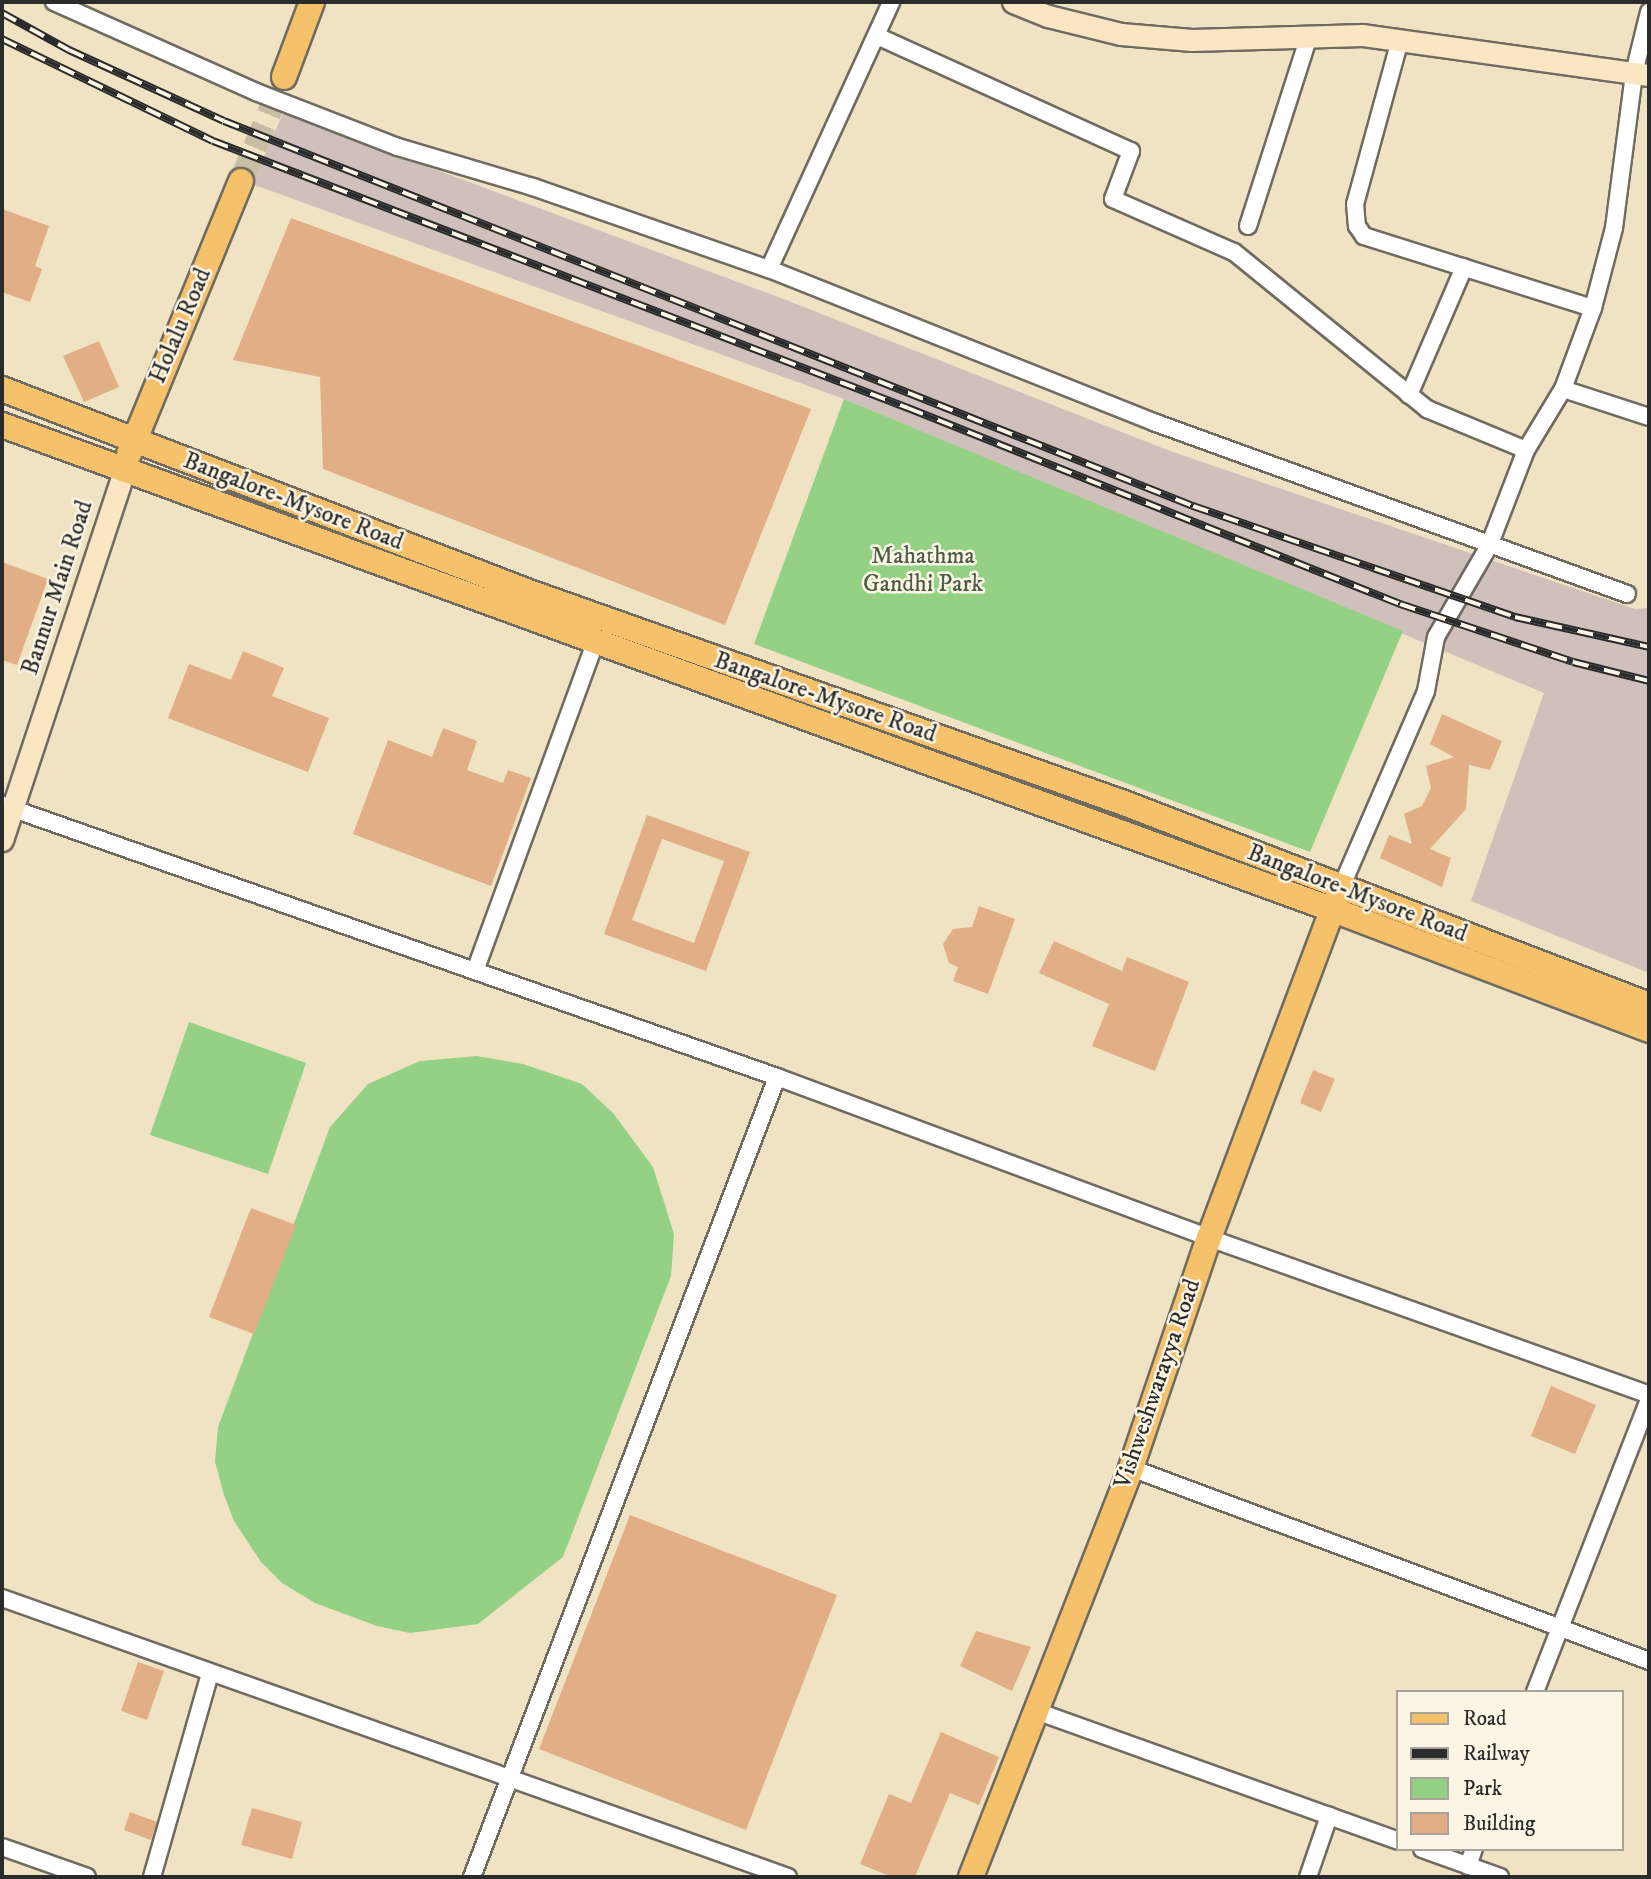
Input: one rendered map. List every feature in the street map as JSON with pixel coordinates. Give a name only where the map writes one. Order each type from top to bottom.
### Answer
[{"type":"main road","points":[[284,77],[312,2]]},
{"type":"main road","name":"Holalu Road","points":[[124,471],[134,440],[241,181]]},
{"type":"main road","name":"Bangalore-Mysore Road","points":[[2,389],[745,672],[1124,803],[1336,899],[1649,1030]]},
{"type":"main road","name":"Bangalore-Mysore Road","points":[[2,425],[595,643],[1649,1005]]},
{"type":"main road","name":"Vishweshwarayya Road","points":[[971,1877],[1033,1710],[1130,1468],[1209,1238],[1336,899]]},
{"type":"street","points":[[54,2],[256,92],[398,147],[533,187],[769,269],[1156,423],[1489,546],[1628,594]]},
{"type":"street","points":[[769,269],[891,2]]},
{"type":"street","points":[[1013,2],[1048,16],[1121,34],[1192,40],[1363,35],[1641,74]]},
{"type":"street","points":[[1336,899],[1426,691],[1436,637],[1489,546],[1526,450],[1563,389],[1592,308],[1614,228],[1649,12]]},
{"type":"street","points":[[877,36],[1131,151],[1113,199],[1234,252],[1427,409],[1526,450]]},
{"type":"street","points":[[1248,226],[1309,36]]},
{"type":"street","points":[[1400,40],[1354,217],[1364,236],[1592,308]]},
{"type":"street","points":[[1409,395],[1464,267]]},
{"type":"street","points":[[1563,389],[1649,417]]},
{"type":"street","name":"Bannur Main Road","points":[[2,841],[8,808],[124,471]]},
{"type":"street","points":[[475,971],[595,643]]},
{"type":"street","points":[[8,808],[777,1077],[1209,1238],[1649,1397],[1536,1690]]},
{"type":"street","points":[[472,1877],[506,1779],[777,1077]]},
{"type":"street","points":[[1130,1468],[1649,1661]]},
{"type":"street","points":[[2,1598],[788,1877]]},
{"type":"street","points":[[152,1877],[210,1673]]},
{"type":"street","points":[[1033,1710],[1396,1840]]},
{"type":"street","points":[[1307,1877],[1329,1816]]},
{"type":"street","points":[[2,1847],[87,1877]]},
{"type":"street","points":[[1427,1851],[1500,1877]]},
{"type":"street","points":[[1468,1866],[1473,1851]]},
{"type":"shaded area","points":[[283,113],[781,298],[1170,451],[1635,609],[1649,608],[1649,973],[1471,901],[1544,693],[844,399],[252,184]]},
{"type":"green space","name":"Mahathma Gandhi Park","points":[[844,399],[1403,631],[1310,852],[754,644]]},
{"type":"green space","points":[[189,1022],[306,1063],[268,1174],[150,1135]]},
{"type":"green space","points":[[477,1056],[523,1064],[582,1084],[613,1113],[653,1167],[674,1234],[671,1276],[563,1557],[478,1624],[410,1633],[377,1626],[315,1603],[282,1583],[261,1562],[234,1521],[224,1495],[215,1462],[218,1427],[330,1127],[368,1084],[420,1061]]},
{"type":"building","points":[[2,209],[49,226],[35,266],[42,269],[30,302],[2,292]]},
{"type":"building","points":[[291,218],[811,409],[725,625],[323,469],[320,377],[233,360]]},
{"type":"building","points":[[99,341],[119,387],[84,402],[63,356]]},
{"type":"building","points":[[2,562],[48,579],[17,665],[2,660]]},
{"type":"building","points":[[243,651],[284,668],[272,696],[329,718],[308,772],[168,718],[189,664],[231,680]]},
{"type":"building","points":[[1442,714],[1502,741],[1490,770],[1469,765],[1466,809],[1430,849],[1451,858],[1442,887],[1380,858],[1389,835],[1412,844],[1404,814],[1422,806],[1431,788],[1426,766],[1454,757],[1430,744]]},
{"type":"building","points":[[443,728],[477,741],[467,770],[503,783],[508,770],[531,778],[491,886],[353,834],[388,740],[432,757]]},
{"type":"building","points":[[647,815],[750,852],[706,971],[604,934]],"holes":[[[662,839],[724,861],[694,943],[632,920]]]},
{"type":"building","points":[[979,906],[1015,919],[988,994],[953,981],[958,967],[949,963],[943,944],[953,929],[972,927]]},
{"type":"building","points":[[1054,941],[1122,971],[1127,957],[1189,982],[1155,1071],[1092,1046],[1109,1004],[1039,973]]},
{"type":"building","points":[[1313,1070],[1335,1079],[1321,1112],[1300,1103]]},
{"type":"building","points":[[251,1208],[296,1225],[254,1334],[209,1317]]},
{"type":"building","points":[[1551,1386],[1596,1405],[1575,1454],[1531,1436]]},
{"type":"building","points":[[630,1515],[837,1595],[746,1830],[539,1749]]},
{"type":"building","points":[[976,1631],[1031,1647],[1012,1691],[960,1666]]},
{"type":"building","points":[[138,1662],[164,1671],[147,1720],[121,1711]]},
{"type":"building","points":[[941,1732],[999,1757],[979,1805],[950,1793],[915,1877],[892,1877],[860,1864],[889,1794],[911,1803]]},
{"type":"building","points":[[252,1808],[302,1822],[292,1859],[241,1845]]},
{"type":"building","points":[[130,1812],[157,1822],[151,1840],[124,1830]]},
{"type":"tunnel","points":[[241,181],[284,77]]},
{"type":"railway","points":[[2,13],[69,50],[224,121],[1193,506],[1515,617],[1649,647]]},
{"type":"railway","points":[[2,39],[213,141],[908,408],[1400,604],[1573,662],[1649,681]]}]
